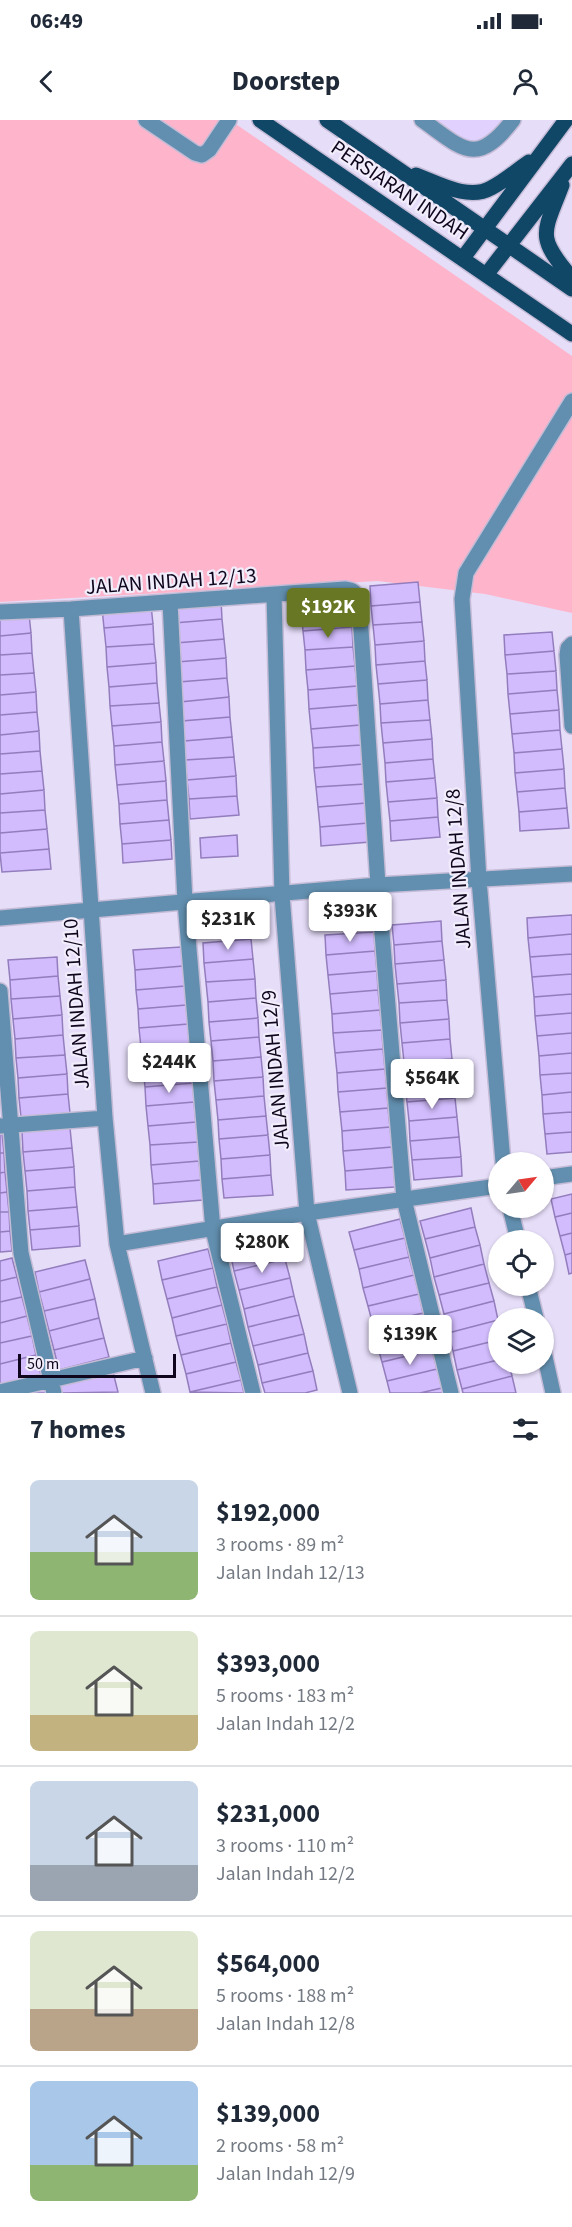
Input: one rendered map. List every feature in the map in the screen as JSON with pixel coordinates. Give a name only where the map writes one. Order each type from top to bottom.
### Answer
[{"type":"main road","name":"PERSIARAN INDAH","points":[[260,120],[572,334]]},
{"type":"main road","name":"PERSIARAN INDAH","points":[[327,120],[572,289]]},
{"type":"main road","points":[[463,258],[566,120]]},
{"type":"main road","points":[[397,168],[467,193],[480,193],[492,188],[539,155]]},
{"type":"main road","points":[[486,275],[570,166]]},
{"type":"main road","points":[[570,166],[545,234],[549,248],[572,278]]},
{"type":"street","points":[[146,120],[195,153],[202,155],[229,120]]},
{"type":"street","points":[[422,120],[464,149],[481,150],[500,137],[513,120]]},
{"type":"street","name":"JALAN INDAH 12/8","points":[[502,1152],[479,880],[462,599],[465,573],[572,401]]},
{"type":"street","name":"JALAN INDAH 12/13","points":[[0,612],[352,590],[359,600],[378,885]]},
{"type":"street","name":"JALAN INDAH 12/9","points":[[273,595],[282,895],[307,1213],[350,1393]]},
{"type":"street","points":[[170,602],[185,902],[213,1230],[253,1393]]},
{"type":"street","name":"JALAN INDAH 12/10","points":[[71,609],[105,1118],[117,1244],[153,1393]]},
{"type":"street","points":[[572,644],[568,648],[567,655],[572,726]]},
{"type":"street","points":[[0,918],[378,885],[572,874]]},
{"type":"street","points":[[378,885],[404,1199],[451,1393]]},
{"type":"street","points":[[0,991],[5,1126],[21,1253],[52,1387]]},
{"type":"street","points":[[5,1126],[105,1118]]},
{"type":"street","points":[[554,1176],[572,1174]]},
{"type":"street","points":[[117,1244],[307,1213],[488,1187]]},
{"type":"street","points":[[0,1392],[52,1387],[145,1358]]},
{"type":"street","points":[[549,1374],[554,1393]]},
{"type":"shaded area","points":[[0,120],[230,120],[572,356],[572,613],[485,594],[378,581],[0,602]]},
{"type":"shaded area","points":[[437,120],[504,120],[495,132],[482,140],[467,141]]},
{"type":"building","points":[[418,582],[420,602],[371,606],[370,586]]},
{"type":"building","points":[[348,588],[350,607],[301,611],[300,592]]},
{"type":"building","points":[[221,600],[222,619],[174,623],[172,603]]},
{"type":"building","points":[[420,602],[422,622],[373,625],[371,606]]},
{"type":"building","points":[[151,605],[153,624],[104,628],[102,608]]},
{"type":"building","points":[[350,607],[352,627],[303,631],[301,611]]},
{"type":"building","points":[[29,614],[31,633],[0,636],[0,616]]},
{"type":"building","points":[[222,619],[224,639],[176,643],[174,623]]},
{"type":"building","points":[[422,622],[424,641],[375,645],[373,625]]},
{"type":"building","points":[[153,624],[154,644],[106,647],[104,628]]},
{"type":"building","points":[[352,627],[353,647],[305,650],[303,631]]},
{"type":"building","points":[[552,632],[554,651],[505,655],[504,635]]},
{"type":"building","points":[[31,633],[32,653],[0,655],[0,636]]},
{"type":"building","points":[[224,639],[226,658],[177,662],[176,643]]},
{"type":"building","points":[[424,641],[425,661],[376,665],[375,645]]},
{"type":"building","points":[[154,644],[156,663],[107,667],[106,647]]},
{"type":"building","points":[[353,647],[355,666],[306,670],[305,650]]},
{"type":"building","points":[[554,651],[556,671],[507,674],[505,655]]},
{"type":"building","points":[[32,653],[34,673],[0,675],[0,655]]},
{"type":"building","points":[[226,658],[227,678],[179,682],[177,662]]},
{"type":"building","points":[[425,661],[427,680],[378,684],[376,665]]},
{"type":"building","points":[[156,663],[157,683],[109,687],[107,667]]},
{"type":"building","points":[[355,666],[357,686],[308,690],[306,670]]},
{"type":"building","points":[[556,671],[557,690],[508,694],[507,674]]},
{"type":"building","points":[[34,673],[36,692],[0,695],[0,675]]},
{"type":"building","points":[[227,678],[229,697],[180,702],[179,682]]},
{"type":"building","points":[[427,680],[428,700],[380,704],[378,684]]},
{"type":"building","points":[[157,683],[159,703],[110,706],[109,687]]},
{"type":"building","points":[[357,686],[358,705],[309,709],[308,690]]},
{"type":"building","points":[[557,690],[559,710],[510,714],[508,694]]},
{"type":"building","points":[[36,692],[37,712],[0,715],[0,695]]},
{"type":"building","points":[[229,697],[230,717],[182,721],[180,702]]},
{"type":"building","points":[[428,700],[430,720],[381,723],[380,704]]},
{"type":"building","points":[[159,703],[161,722],[112,726],[110,706]]},
{"type":"building","points":[[358,705],[360,725],[311,729],[309,709]]},
{"type":"building","points":[[559,710],[560,730],[512,734],[510,714]]},
{"type":"building","points":[[37,712],[39,731],[0,735],[0,715]]},
{"type":"building","points":[[230,717],[232,737],[184,741],[182,721]]},
{"type":"building","points":[[430,720],[432,739],[383,743],[381,723]]},
{"type":"building","points":[[161,722],[162,742],[114,746],[112,726]]},
{"type":"building","points":[[360,725],[361,745],[313,748],[311,729]]},
{"type":"building","points":[[560,730],[562,749],[514,753],[512,734]]},
{"type":"building","points":[[39,731],[40,751],[0,754],[0,735]]},
{"type":"building","points":[[232,737],[234,757],[185,760],[184,741]]},
{"type":"building","points":[[432,739],[433,759],[385,763],[383,743]]},
{"type":"building","points":[[162,742],[164,761],[115,765],[114,746]]},
{"type":"building","points":[[361,745],[363,764],[314,768],[313,748]]},
{"type":"building","points":[[562,749],[564,769],[515,773],[514,753]]},
{"type":"building","points":[[40,751],[42,771],[0,774],[0,754]]},
{"type":"building","points":[[234,757],[236,776],[187,780],[185,760]]},
{"type":"building","points":[[433,759],[435,778],[386,782],[385,763]]},
{"type":"building","points":[[164,761],[166,781],[117,785],[115,765]]},
{"type":"building","points":[[363,764],[365,784],[316,787],[314,768]]},
{"type":"building","points":[[564,769],[565,788],[517,792],[515,773]]},
{"type":"building","points":[[42,771],[44,790],[0,794],[0,774]]},
{"type":"building","points":[[236,776],[237,796],[189,799],[187,780]]},
{"type":"building","points":[[435,778],[437,798],[388,802],[386,782]]},
{"type":"building","points":[[166,781],[167,800],[119,804],[117,785]]},
{"type":"building","points":[[365,784],[366,803],[318,807],[316,787]]},
{"type":"building","points":[[565,788],[567,808],[519,812],[517,792]]},
{"type":"building","points":[[44,790],[45,810],[0,813],[0,794]]},
{"type":"building","points":[[237,796],[239,815],[190,819],[189,799]]},
{"type":"building","points":[[437,798],[438,817],[390,821],[388,802]]},
{"type":"building","points":[[167,800],[169,820],[120,824],[119,804]]},
{"type":"building","points":[[366,803],[368,823],[320,827],[318,807]]},
{"type":"building","points":[[567,808],[569,828],[520,831],[519,812]]},
{"type":"building","points":[[45,810],[47,829],[0,833],[0,813]]},
{"type":"building","points":[[438,817],[440,837],[391,841],[390,821]]},
{"type":"building","points":[[169,820],[171,840],[122,844],[120,824]]},
{"type":"building","points":[[368,823],[370,842],[321,846],[320,827]]},
{"type":"building","points":[[47,829],[49,849],[0,853],[0,833]]},
{"type":"building","points":[[237,835],[238,856],[201,858],[200,838]]},
{"type":"building","points":[[171,840],[172,859],[123,863],[122,844]]},
{"type":"building","points":[[49,849],[51,869],[2,872],[0,853]]},
{"type":"building","points":[[572,915],[572,934],[528,938],[527,918]]},
{"type":"building","points":[[441,921],[442,941],[394,945],[392,925]]},
{"type":"building","points":[[374,932],[375,951],[326,955],[325,935]]},
{"type":"building","points":[[572,934],[572,954],[530,957],[528,938]]},
{"type":"building","points":[[251,939],[253,959],[204,963],[203,943]]},
{"type":"building","points":[[442,941],[444,960],[395,964],[394,945]]},
{"type":"building","points":[[181,947],[183,966],[135,970],[133,950]]},
{"type":"building","points":[[375,951],[377,971],[328,975],[326,955]]},
{"type":"building","points":[[572,954],[572,974],[532,977],[530,957]]},
{"type":"building","points":[[57,957],[58,976],[10,980],[8,960]]},
{"type":"building","points":[[253,959],[255,979],[206,982],[204,963]]},
{"type":"building","points":[[444,960],[446,980],[397,984],[395,964]]},
{"type":"building","points":[[183,966],[185,986],[136,990],[135,970]]},
{"type":"building","points":[[377,971],[378,990],[330,994],[328,975]]},
{"type":"building","points":[[572,974],[572,994],[534,997],[532,977]]},
{"type":"building","points":[[58,976],[60,996],[11,999],[10,980]]},
{"type":"building","points":[[255,979],[256,998],[208,1002],[206,982]]},
{"type":"building","points":[[446,980],[447,1000],[399,1003],[397,984]]},
{"type":"building","points":[[185,986],[186,1005],[138,1009],[136,990]]},
{"type":"building","points":[[378,990],[380,1010],[332,1014],[330,994]]},
{"type":"building","points":[[572,994],[572,1013],[535,1016],[534,997]]},
{"type":"building","points":[[60,996],[62,1015],[13,1019],[11,999]]},
{"type":"building","points":[[256,998],[258,1018],[209,1022],[208,1002]]},
{"type":"building","points":[[447,1000],[449,1019],[400,1023],[399,1003]]},
{"type":"building","points":[[186,1005],[188,1024],[139,1028],[138,1009]]},
{"type":"building","points":[[380,1010],[382,1030],[333,1033],[332,1014]]},
{"type":"building","points":[[572,1013],[572,1033],[537,1036],[535,1016]]},
{"type":"building","points":[[62,1015],[63,1035],[15,1039],[13,1019]]},
{"type":"building","points":[[258,1018],[259,1037],[211,1041],[209,1022]]},
{"type":"building","points":[[449,1019],[450,1039],[402,1043],[400,1023]]},
{"type":"building","points":[[188,1024],[190,1044],[141,1048],[139,1028]]},
{"type":"building","points":[[382,1030],[383,1049],[335,1053],[333,1033]]},
{"type":"building","points":[[572,1033],[572,1053],[539,1056],[537,1036]]},
{"type":"building","points":[[63,1035],[65,1055],[16,1058],[15,1039]]},
{"type":"building","points":[[259,1037],[261,1057],[213,1061],[211,1041]]},
{"type":"building","points":[[450,1039],[452,1059],[404,1062],[402,1043]]},
{"type":"building","points":[[190,1044],[191,1064],[143,1067],[141,1048]]},
{"type":"building","points":[[383,1049],[385,1069],[337,1073],[335,1053]]},
{"type":"building","points":[[572,1053],[572,1073],[540,1075],[539,1056]]},
{"type":"building","points":[[65,1055],[67,1074],[18,1078],[16,1058]]},
{"type":"building","points":[[261,1057],[263,1077],[214,1081],[213,1061]]},
{"type":"building","points":[[452,1059],[454,1078],[405,1082],[404,1062]]},
{"type":"building","points":[[191,1064],[193,1083],[145,1087],[143,1067]]},
{"type":"building","points":[[385,1069],[387,1088],[338,1092],[337,1073]]},
{"type":"building","points":[[572,1073],[572,1092],[542,1095],[540,1075]]},
{"type":"building","points":[[67,1074],[68,1094],[19,1098],[18,1078]]},
{"type":"building","points":[[263,1077],[264,1096],[216,1100],[214,1081]]},
{"type":"building","points":[[454,1078],[455,1098],[407,1102],[405,1082]]},
{"type":"building","points":[[193,1083],[194,1102],[146,1106],[145,1087]]},
{"type":"building","points":[[387,1088],[388,1108],[340,1112],[338,1092]]},
{"type":"building","points":[[572,1092],[572,1112],[543,1114],[542,1095]]},
{"type":"building","points":[[68,1094],[70,1113],[21,1117],[19,1098]]},
{"type":"building","points":[[264,1096],[266,1116],[218,1120],[216,1100]]},
{"type":"building","points":[[455,1098],[457,1117],[409,1121],[407,1102]]},
{"type":"building","points":[[194,1102],[196,1122],[148,1126],[146,1106]]},
{"type":"building","points":[[388,1108],[390,1127],[342,1131],[340,1112]]},
{"type":"building","points":[[572,1112],[572,1132],[545,1134],[543,1114]]},
{"type":"building","points":[[266,1116],[268,1135],[219,1139],[218,1120]]},
{"type":"building","points":[[457,1117],[459,1137],[410,1141],[409,1121]]},
{"type":"building","points":[[196,1122],[198,1142],[150,1145],[148,1126]]},
{"type":"building","points":[[390,1127],[392,1147],[343,1151],[342,1131]]},
{"type":"building","points":[[70,1128],[72,1148],[23,1152],[22,1132]]},
{"type":"building","points":[[572,1132],[572,1152],[547,1152],[545,1134]]},
{"type":"building","points":[[0,1133],[2,1133],[4,1153],[0,1153]]},
{"type":"building","points":[[268,1135],[270,1155],[221,1159],[219,1139]]},
{"type":"building","points":[[459,1137],[461,1157],[412,1160],[410,1141]]},
{"type":"building","points":[[198,1142],[199,1161],[151,1165],[150,1145]]},
{"type":"building","points":[[392,1147],[394,1167],[345,1171],[343,1151]]},
{"type":"building","points":[[72,1148],[74,1167],[25,1171],[23,1152]]},
{"type":"building","points":[[0,1153],[4,1153],[5,1172],[0,1173]]},
{"type":"building","points":[[270,1155],[271,1175],[222,1179],[221,1159]]},
{"type":"building","points":[[461,1157],[462,1176],[414,1180],[412,1160]]},
{"type":"building","points":[[199,1161],[201,1180],[153,1184],[151,1165]]},
{"type":"building","points":[[74,1167],[75,1187],[27,1191],[25,1171]]},
{"type":"building","points":[[394,1167],[395,1187],[346,1190],[345,1171]]},
{"type":"building","points":[[5,1172],[7,1192],[0,1193],[0,1173]]},
{"type":"building","points":[[271,1175],[273,1195],[224,1198],[222,1179]]},
{"type":"building","points":[[201,1180],[203,1200],[154,1204],[153,1184]]},
{"type":"building","points":[[75,1187],[77,1207],[28,1211],[27,1191]]},
{"type":"building","points":[[7,1192],[9,1212],[0,1212],[0,1193]]},
{"type":"building","points":[[572,1194],[572,1213],[555,1217],[554,1198]]},
{"type":"building","points":[[77,1207],[79,1226],[30,1230],[28,1211]]},
{"type":"building","points":[[471,1208],[475,1227],[425,1239],[420,1221]]},
{"type":"building","points":[[0,1212],[9,1212],[10,1231],[0,1232]]},
{"type":"building","points":[[572,1213],[572,1233],[560,1236],[555,1217]]},
{"type":"building","points":[[400,1219],[405,1238],[354,1250],[349,1232]]},
{"type":"building","points":[[79,1226],[80,1246],[32,1250],[30,1230]]},
{"type":"building","points":[[475,1227],[480,1245],[430,1258],[425,1239]]},
{"type":"building","points":[[10,1231],[12,1251],[0,1252],[0,1232]]},
{"type":"building","points":[[572,1233],[572,1253],[565,1255],[560,1236]]},
{"type":"building","points":[[405,1238],[409,1257],[359,1269],[354,1250]]},
{"type":"building","points":[[280,1240],[285,1259],[234,1271],[230,1252]]},
{"type":"building","points":[[480,1245],[484,1264],[434,1277],[430,1258]]},
{"type":"building","points":[[208,1249],[213,1268],[162,1280],[158,1261]]},
{"type":"building","points":[[572,1253],[572,1273],[569,1274],[565,1255]]},
{"type":"building","points":[[409,1257],[414,1275],[363,1288],[359,1269]]},
{"type":"building","points":[[12,1258],[17,1277],[0,1281],[0,1261]]},
{"type":"building","points":[[285,1259],[290,1278],[239,1290],[234,1271]]},
{"type":"building","points":[[85,1260],[90,1279],[39,1292],[35,1272]]},
{"type":"building","points":[[484,1264],[488,1283],[439,1295],[434,1277]]},
{"type":"building","points":[[213,1268],[217,1287],[167,1299],[162,1280]]},
{"type":"building","points":[[414,1275],[419,1294],[368,1306],[363,1288]]},
{"type":"building","points":[[17,1277],[22,1297],[0,1302],[0,1281]]},
{"type":"building","points":[[290,1278],[294,1296],[244,1309],[239,1290]]},
{"type":"building","points":[[90,1279],[95,1299],[44,1311],[39,1292]]},
{"type":"building","points":[[488,1283],[488,1296],[493,1296],[494,1301],[444,1314],[439,1295]]},
{"type":"building","points":[[217,1287],[222,1305],[172,1318],[167,1299]]},
{"type":"building","points":[[419,1294],[423,1313],[373,1325],[368,1306]]},
{"type":"building","points":[[294,1296],[299,1315],[248,1327],[244,1309]]},
{"type":"building","points":[[22,1297],[27,1316],[0,1323],[0,1302]]},
{"type":"building","points":[[95,1299],[99,1318],[49,1331],[44,1311]]},
{"type":"building","points":[[494,1301],[495,1308],[488,1308],[488,1323],[448,1333],[444,1314]]},
{"type":"building","points":[[222,1305],[227,1324],[176,1336],[172,1318]]},
{"type":"building","points":[[423,1313],[428,1332],[377,1344],[373,1325]]},
{"type":"building","points":[[299,1315],[304,1334],[253,1346],[248,1327]]},
{"type":"building","points":[[27,1316],[32,1336],[0,1343],[0,1323]]},
{"type":"building","points":[[99,1318],[104,1338],[54,1350],[49,1331]]},
{"type":"building","points":[[488,1323],[488,1342],[453,1351],[448,1333]]},
{"type":"building","points":[[227,1324],[231,1343],[181,1355],[176,1336]]},
{"type":"building","points":[[428,1332],[432,1350],[382,1362],[377,1344]]},
{"type":"building","points":[[304,1334],[308,1353],[258,1365],[253,1346]]},
{"type":"building","points":[[32,1336],[36,1355],[0,1364],[0,1343]]},
{"type":"building","points":[[104,1338],[109,1357],[59,1370],[54,1350]]},
{"type":"building","points":[[488,1342],[488,1362],[457,1370],[453,1351]]},
{"type":"building","points":[[231,1343],[236,1362],[186,1374],[181,1355]]},
{"type":"building","points":[[432,1350],[437,1369],[387,1381],[382,1362]]},
{"type":"building","points":[[308,1353],[313,1371],[262,1383],[258,1365]]},
{"type":"building","points":[[36,1355],[41,1375],[0,1385],[0,1364]]},
{"type":"building","points":[[236,1362],[241,1380],[190,1392],[186,1374]]},
{"type":"building","points":[[488,1362],[488,1374],[512,1374],[512,1376],[462,1389],[457,1370]]},
{"type":"building","points":[[437,1369],[442,1388],[420,1393],[390,1393],[387,1381]]},
{"type":"building","points":[[313,1371],[317,1390],[305,1393],[265,1393],[262,1383]]},
{"type":"building","points":[[113,1372],[118,1392],[61,1393],[59,1386]]},
{"type":"building","points":[[512,1376],[516,1393],[463,1393],[462,1389]]},
{"type":"building","points":[[241,1380],[244,1393],[190,1392]]},
{"type":"building","points":[[442,1388],[443,1393],[420,1393]]},
{"type":"building","points":[[45,1389],[46,1393],[28,1393]]}]
